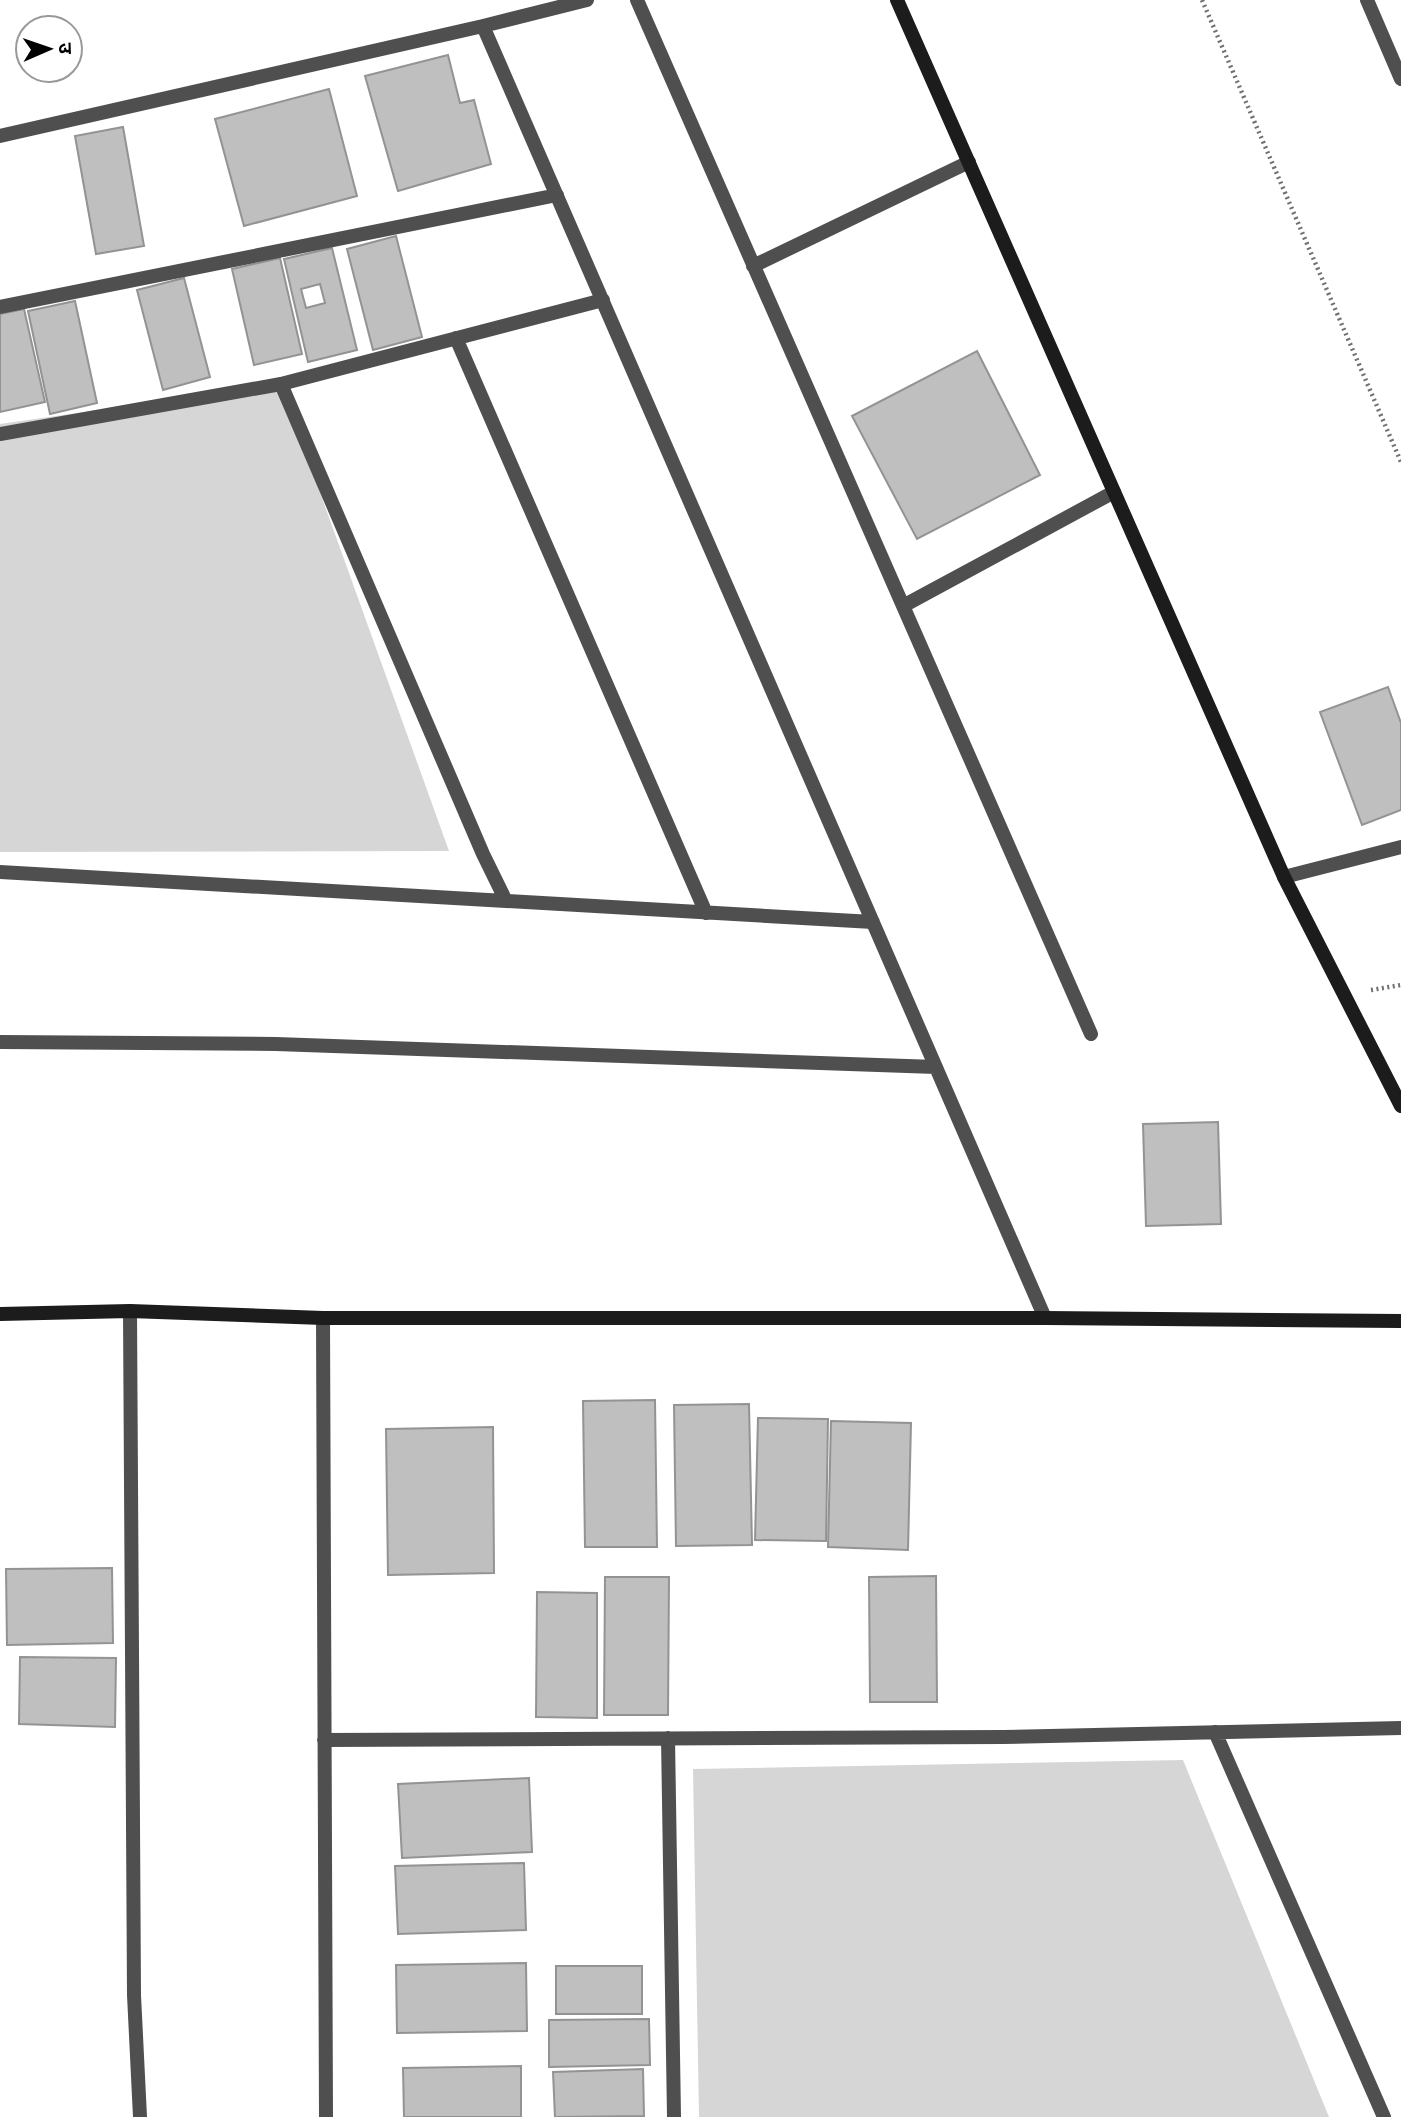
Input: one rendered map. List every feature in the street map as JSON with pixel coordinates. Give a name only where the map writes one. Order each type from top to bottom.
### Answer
[{"type":"street","points":[[0,136],[587,0]]},
{"type":"street","points":[[637,0],[1091,1034]]},
{"type":"street","points":[[897,0],[1284,877],[1401,1106]]},
{"type":"street","points":[[1367,0],[1401,79]]},
{"type":"street","points":[[483,26],[1045,1318]]},
{"type":"street","points":[[753,265],[969,162]]},
{"type":"street","points":[[0,307],[558,195]]},
{"type":"street","points":[[0,434],[281,384],[603,300]]},
{"type":"street","points":[[456,338],[706,913]]},
{"type":"street","points":[[281,384],[483,854],[506,901]]},
{"type":"street","points":[[904,606],[1114,492]]},
{"type":"street","points":[[1284,877],[1401,847]]},
{"type":"street","points":[[0,872],[873,922]]},
{"type":"street","points":[[0,1042],[276,1044],[936,1068]]},
{"type":"street","points":[[0,1314],[130,1311],[323,1318],[1401,1321]]},
{"type":"street","points":[[130,1311],[134,1994],[140,2117]]},
{"type":"street","points":[[323,1318],[326,2117]]},
{"type":"street","points":[[324,1740],[989,1738],[1401,1728]]},
{"type":"street","points":[[1215,1732],[1384,2117]]},
{"type":"street","points":[[668,1738],[674,2117]]},
{"type":"path","points":[[1202,0],[1401,462]]},
{"type":"shaded area","points":[[281,384],[449,851],[0,852],[0,424]]},
{"type":"shaded area","points":[[1183,1760],[1329,2117],[699,2117],[693,1769]]},
{"type":"building","points":[[448,55],[460,103],[474,100],[491,164],[398,191],[365,76]]},
{"type":"building","points":[[329,89],[357,196],[244,226],[215,119]]},
{"type":"building","points":[[123,127],[144,246],[96,254],[75,136]]},
{"type":"building","points":[[396,236],[422,337],[373,350],[347,249]]},
{"type":"building","points":[[332,248],[357,350],[308,362],[284,259]],"holes":[[[320,284],[325,303],[306,308],[301,289]]]},
{"type":"building","points":[[280,258],[302,354],[254,365],[232,269]]},
{"type":"building","points":[[184,278],[210,377],[163,390],[137,290]]},
{"type":"building","points":[[75,301],[97,403],[50,414],[28,311]]},
{"type":"building","points":[[24,309],[45,402],[0,412],[0,314]]},
{"type":"building","points":[[977,351],[1040,475],[917,539],[852,416]]},
{"type":"building","points":[[1388,687],[1401,723],[1401,810],[1362,825],[1320,712]]},
{"type":"building","points":[[1218,1122],[1221,1224],[1146,1226],[1143,1124]]},
{"type":"building","points":[[655,1400],[657,1547],[585,1547],[583,1401]]},
{"type":"building","points":[[749,1404],[752,1545],[676,1546],[674,1405]]},
{"type":"building","points":[[758,1418],[828,1419],[826,1541],[755,1540]]},
{"type":"building","points":[[831,1421],[911,1423],[908,1550],[828,1547]]},
{"type":"building","points":[[493,1427],[494,1573],[388,1575],[386,1429]]},
{"type":"building","points":[[112,1568],[113,1643],[7,1645],[6,1569]]},
{"type":"building","points":[[936,1576],[937,1702],[870,1702],[869,1577]]},
{"type":"building","points":[[605,1577],[669,1577],[668,1715],[604,1715]]},
{"type":"building","points":[[537,1592],[597,1593],[597,1718],[536,1717]]},
{"type":"building","points":[[20,1657],[116,1658],[115,1727],[19,1724]]},
{"type":"building","points":[[529,1778],[532,1852],[402,1858],[398,1784]]},
{"type":"building","points":[[524,1863],[526,1930],[398,1934],[395,1866]]},
{"type":"building","points":[[526,1963],[527,2031],[397,2033],[396,1965]]},
{"type":"building","points":[[556,1966],[642,1966],[642,2014],[556,2014]]},
{"type":"building","points":[[649,2019],[650,2065],[549,2067],[549,2020]]},
{"type":"building","points":[[521,2066],[521,2117],[404,2117],[403,2068]]},
{"type":"building","points":[[643,2069],[644,2116],[555,2117],[553,2072]]}]
